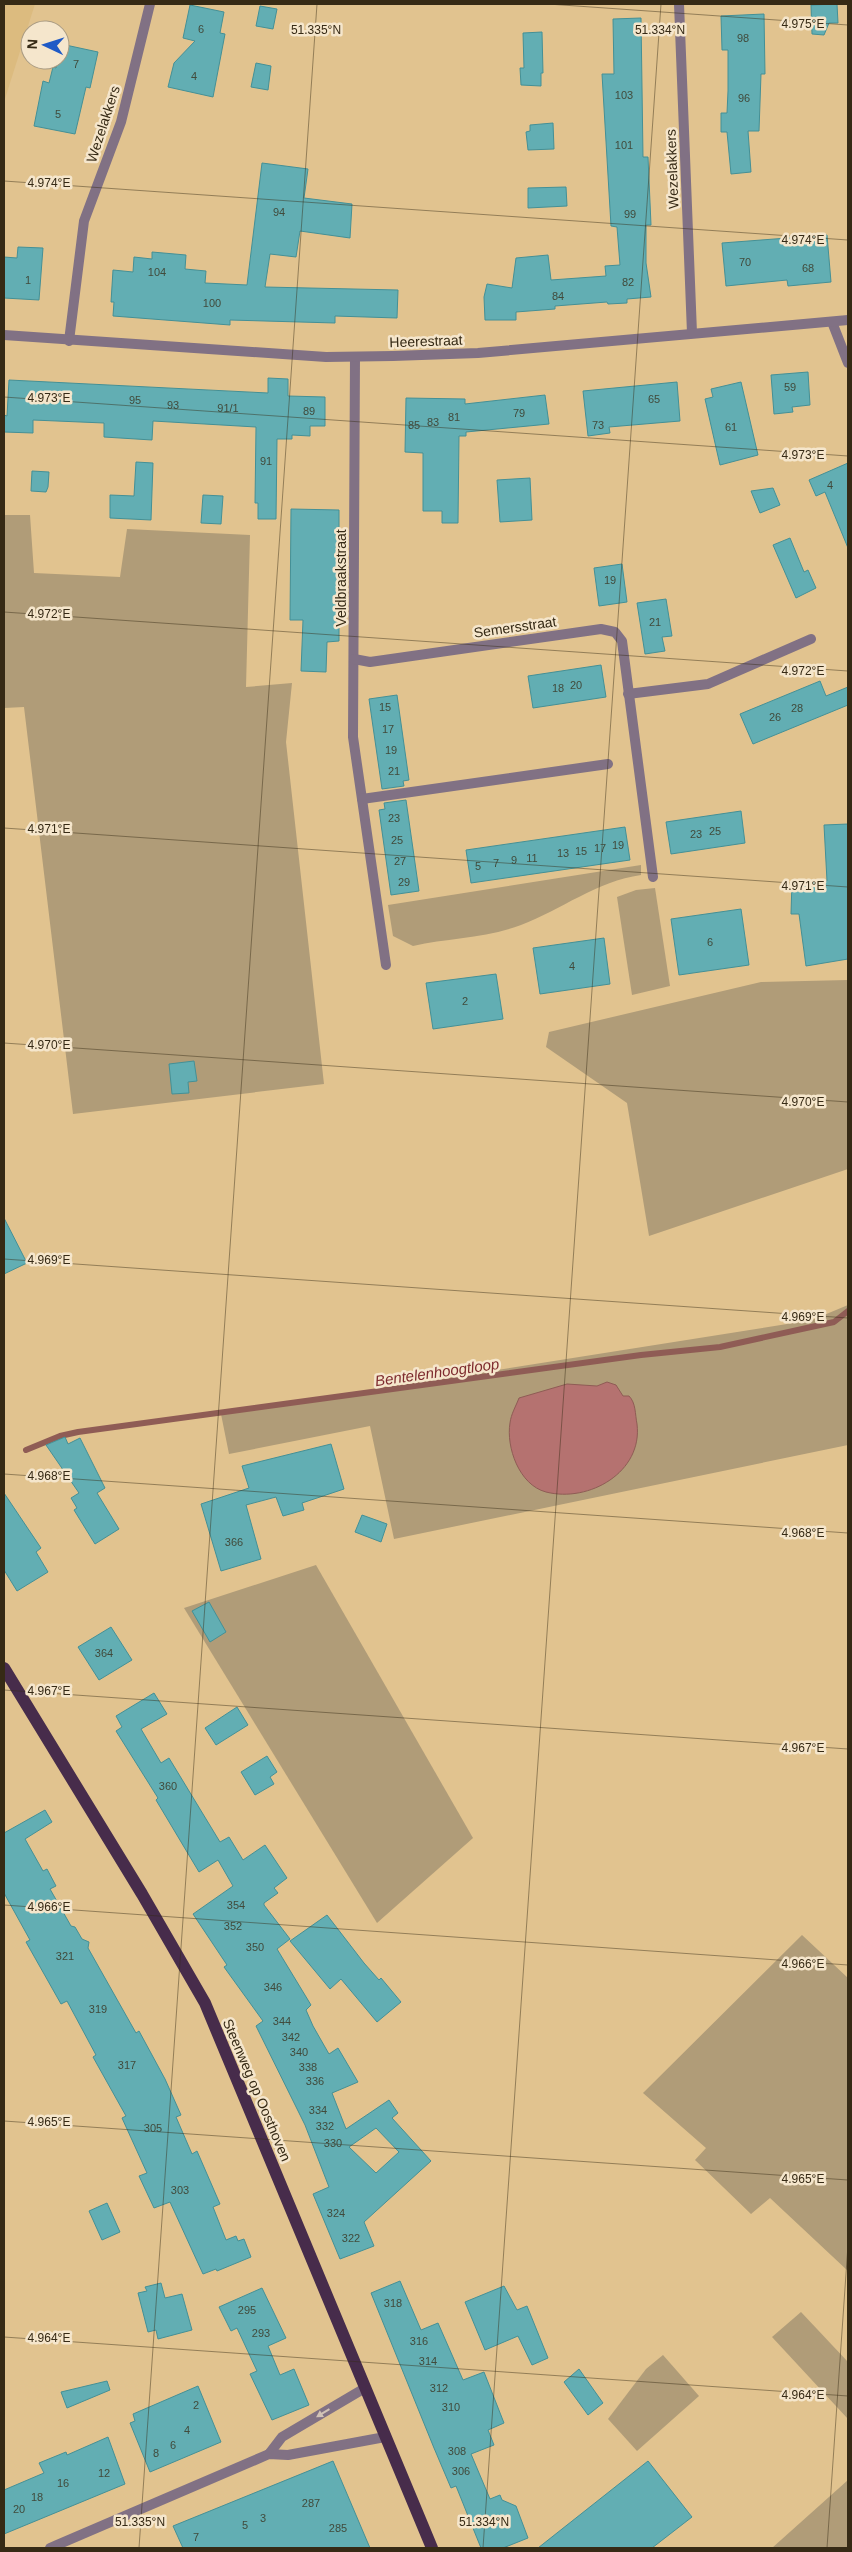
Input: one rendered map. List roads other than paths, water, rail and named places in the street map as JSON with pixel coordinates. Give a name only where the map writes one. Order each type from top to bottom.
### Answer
[{"type":"main road","name":"Steenweg op Oosthoven","points":[[4,1668],[142,1894],[205,2003],[432,2548]]},
{"type":"street","name":"Wezelakkers","points":[[69,341],[84,221],[121,122],[150,4]]},
{"type":"street","name":"Wezelakkers","points":[[679,4],[692,333]]},
{"type":"street","name":"Heerestraat","points":[[4,335],[69,341],[355,357],[478,353],[848,320]]},
{"type":"street","points":[[832,322],[848,363]]},
{"type":"street","name":"Veldbraakstraat","points":[[355,357],[353,737],[386,965]]},
{"type":"street","name":"Semersstraat","points":[[354,660],[370,662],[601,629],[615,632],[622,641],[653,877]]},
{"type":"street","points":[[628,694],[708,684],[811,640]]},
{"type":"street","points":[[362,799],[608,764]]},
{"type":"street","points":[[269,2454],[282,2437],[365,2388]]},
{"type":"street","points":[[54,2547],[269,2454],[288,2455],[385,2437]]},
{"type":"waterway","name":"Bentelenhoogtloop","points":[[26,1450],[60,1436],[78,1432],[641,1355],[720,1347],[834,1322],[848,1311]]}]
